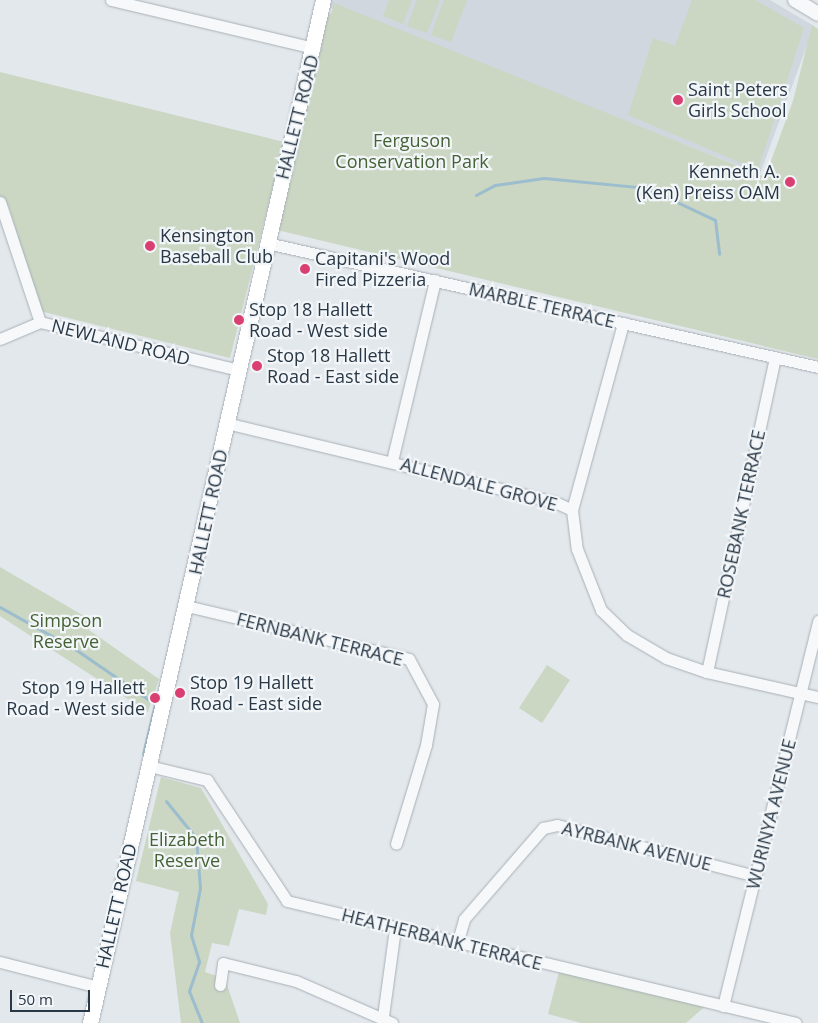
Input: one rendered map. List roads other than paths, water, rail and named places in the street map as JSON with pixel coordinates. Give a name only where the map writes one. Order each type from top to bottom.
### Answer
[{"type":"main road","name":"HALLETT ROAD","points":[[90,1023],[148,766],[188,606],[226,423],[314,48],[323,0]]},
{"type":"street","points":[[111,0],[314,48]]},
{"type":"street","points":[[162,12],[165,0]]},
{"type":"street","points":[[794,0],[818,14]]},
{"type":"street","name":"NEWLAND ROAD","points":[[0,202],[40,322],[238,370]]},
{"type":"street","name":"MARBLE TERRACE","points":[[267,243],[818,367]]},
{"type":"street","points":[[392,461],[435,280]]},
{"type":"street","points":[[0,339],[40,322]]},
{"type":"street","points":[[572,510],[622,323]]},
{"type":"street","name":"ROSEBANK TERRACE","points":[[707,672],[774,357]]},
{"type":"street","name":"ALLENDALE GROVE","points":[[226,423],[392,461],[555,502],[572,510],[577,549],[601,610],[627,635],[666,658],[707,672],[818,697]]},
{"type":"street","name":"FERNBANK TERRACE","points":[[188,606],[409,658],[433,704],[426,745],[396,844]]},
{"type":"street","name":"WURINYA AVENUE","points":[[723,1006],[818,621]]},
{"type":"street","name":"HEATHERBANK TERRACE","points":[[148,766],[207,780],[287,901],[774,1020],[796,1023]]},
{"type":"street","name":"AYRBANK AVENUE","points":[[457,944],[464,919],[543,828],[557,825],[756,876]]},
{"type":"street","points":[[220,985],[223,963],[296,982],[387,1019],[395,928]]},
{"type":"street","points":[[0,962],[98,987]]},
{"type":"waterway","points":[[476,195],[495,185],[544,178],[647,188],[715,220],[719,254]]},
{"type":"waterway","points":[[0,607],[75,649],[155,704],[143,754]]},
{"type":"waterway","points":[[166,801],[196,838],[200,888],[191,935],[199,962],[189,991],[202,1023]]},
{"type":"place","name":"Saint Peters Girls School","points":[[678,100]]},
{"type":"place","name":"Kenneth A. (Ken) Preiss OAM","points":[[790,182]]},
{"type":"place","name":"Kensington Baseball Club","points":[[150,246]]},
{"type":"place","name":"Capitani's Wood Fired Pizzeria","points":[[305,269]]},
{"type":"place","name":"Stop 18 Hallett Road - West side","points":[[239,320]]},
{"type":"place","name":"Stop 18 Hallett Road - East side","points":[[257,366]]},
{"type":"place","name":"Stop 19 Hallett Road - East side","points":[[180,693]]},
{"type":"place","name":"Stop 19 Hallett Road - West side","points":[[155,698]]},
{"type":"park label","name":"Ferguson Conservation Park","points":[[412,151]]},
{"type":"park label","name":"Simpson Reserve","points":[[66,631]]},
{"type":"park label","name":"Elizabeth Reserve","points":[[187,850]]}]
